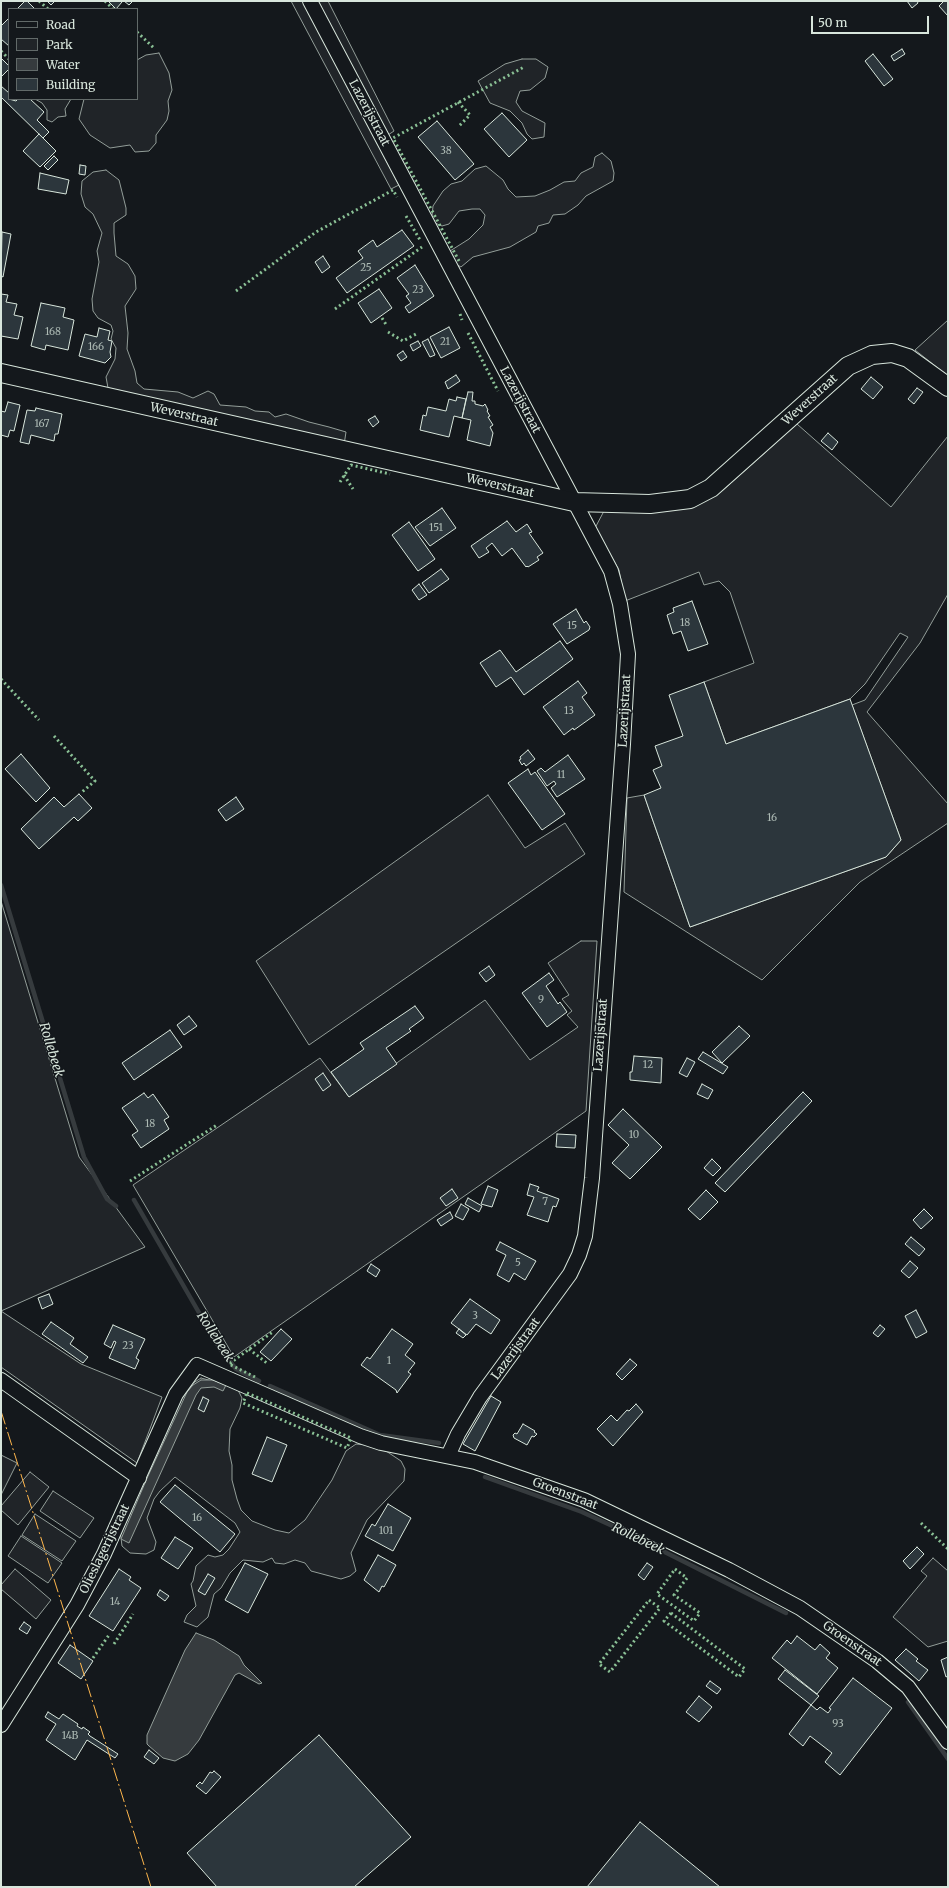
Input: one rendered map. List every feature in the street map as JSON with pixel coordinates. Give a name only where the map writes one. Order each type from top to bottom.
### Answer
[{"type":"street","name":"Lazerijstraat","points":[[310,1],[611,571],[620,604],[628,654],[592,1178],[585,1236],[579,1255],[570,1274],[480,1397],[458,1434],[448,1456]]},
{"type":"street","name":"Weverstraat","points":[[1,373],[574,502],[650,504],[690,499],[711,488],[848,366],[872,354],[892,353],[908,358],[948,387]]},
{"type":"street","name":"Groenstraat","points":[[197,1365],[360,1436],[381,1443],[475,1462],[584,1500],[729,1570],[800,1608],[877,1661],[908,1687],[948,1742]]},
{"type":"street","name":"Olieslagerijstraat","points":[[1,1725],[78,1605],[104,1554],[176,1394],[197,1365]]},
{"type":"street","points":[[1,1380],[139,1478]]},
{"type":"green space","points":[[291,1],[303,1],[399,185],[391,189]]},
{"type":"green space","points":[[317,1],[328,1],[394,131],[388,135]]},
{"type":"green space","points":[[159,53],[169,73],[172,90],[168,101],[169,111],[167,120],[156,135],[156,143],[149,151],[135,152],[130,145],[110,148],[90,135],[79,119],[84,100],[138,100],[138,59],[146,55]]},
{"type":"green space","points":[[522,59],[536,59],[548,67],[545,78],[530,90],[520,91],[516,102],[522,111],[545,123],[544,137],[532,139],[527,134],[522,123],[510,111],[490,103],[478,81],[505,64]]},
{"type":"green space","points":[[37,100],[70,100],[65,109],[66,116],[58,117],[52,122],[47,120],[47,110],[42,103]]},
{"type":"green space","points":[[602,153],[611,161],[614,173],[613,181],[586,196],[578,205],[565,214],[553,215],[549,223],[538,226],[536,232],[510,247],[473,257],[461,267],[452,262],[450,251],[469,239],[483,225],[485,215],[480,209],[459,211],[449,224],[442,226],[435,223],[432,216],[433,206],[443,191],[451,184],[462,181],[475,169],[486,166],[503,180],[508,189],[516,197],[535,196],[564,182],[575,181],[581,173],[593,167],[595,157]]},
{"type":"green space","points":[[106,170],[119,180],[126,208],[126,215],[114,223],[114,233],[116,256],[128,264],[135,276],[136,289],[125,306],[128,333],[127,349],[135,371],[137,383],[144,389],[178,392],[193,398],[208,391],[214,394],[220,405],[246,407],[255,411],[269,412],[275,417],[286,414],[346,432],[344,445],[108,388],[106,377],[115,359],[116,348],[111,339],[113,331],[111,325],[98,318],[93,311],[92,299],[99,262],[97,251],[102,233],[93,214],[85,207],[81,194],[82,181],[93,172]]},
{"type":"green space","points":[[948,320],[948,376],[915,350]]},
{"type":"green space","points":[[797,424],[891,507],[948,436],[948,594],[920,643],[867,712],[948,804],[948,823],[860,882],[762,980],[624,892],[627,798],[644,795],[690,927],[886,857],[901,840],[852,705],[865,700],[908,637],[900,633],[865,684],[850,699],[726,744],[704,682],[754,663],[730,592],[719,581],[704,585],[699,572],[625,601],[619,570],[595,528],[604,511],[699,503],[722,491]]},
{"type":"green space","points":[[488,795],[525,848],[565,823],[585,854],[309,1045],[256,961]]},
{"type":"green space","points":[[1,901],[79,1157],[145,1247],[1,1311]]},
{"type":"green space","points":[[581,941],[597,941],[586,1111],[234,1357],[133,1185],[320,1058],[349,1097],[485,1000],[530,1060],[578,1027],[567,1015],[572,1011],[562,999],[569,995],[548,963]]},
{"type":"green space","points":[[1,1311],[81,1364],[162,1397],[137,1463],[1,1367]]},
{"type":"green space","points":[[201,1378],[231,1386],[238,1390],[242,1398],[240,1408],[230,1429],[229,1451],[232,1465],[232,1480],[237,1499],[241,1510],[252,1521],[275,1530],[289,1533],[305,1520],[332,1480],[346,1451],[356,1444],[366,1445],[386,1451],[401,1461],[405,1469],[404,1481],[367,1520],[351,1553],[356,1571],[350,1576],[341,1579],[311,1571],[305,1563],[295,1560],[284,1564],[275,1563],[272,1558],[263,1562],[243,1560],[230,1573],[221,1588],[214,1594],[208,1617],[197,1627],[184,1622],[187,1615],[196,1606],[191,1584],[196,1566],[208,1555],[215,1557],[223,1555],[229,1549],[240,1532],[235,1523],[175,1477],[154,1499],[147,1518],[156,1542],[154,1550],[146,1554],[130,1553],[122,1546],[120,1530],[184,1389]]},
{"type":"green space","points":[[1,1455],[17,1463],[1,1495]]},
{"type":"green space","points":[[30,1472],[49,1487],[18,1525],[1,1510],[1,1506]]},
{"type":"green space","points":[[53,1491],[94,1518],[80,1538],[40,1511]]},
{"type":"green space","points":[[35,1514],[76,1541],[62,1561],[22,1535]]},
{"type":"green space","points":[[21,1536],[62,1563],[48,1583],[8,1556]]},
{"type":"green space","points":[[933,1558],[948,1571],[948,1641],[928,1647],[893,1617],[927,1576],[921,1571]]},
{"type":"green space","points":[[15,1569],[51,1600],[36,1619],[1,1589],[1,1585]]},
{"type":"water","points":[[201,1380],[213,1380],[226,1385],[223,1391],[214,1387],[201,1388],[196,1395],[129,1543],[121,1539],[148,1476],[187,1392],[193,1385]]},
{"type":"water","points":[[196,1633],[214,1640],[239,1656],[244,1665],[262,1683],[259,1684],[239,1673],[235,1675],[199,1740],[188,1754],[175,1761],[163,1758],[149,1746],[147,1744],[147,1735],[185,1650]]},
{"type":"building","points":[[25,1],[27,1],[34,8],[18,8]]},
{"type":"building","points":[[47,1],[55,1],[51,5]]},
{"type":"building","points":[[124,1],[133,1],[129,5]]},
{"type":"building","points":[[907,1],[917,1],[918,3],[912,8]]},
{"type":"building","points":[[944,1],[948,1],[948,16],[939,6]]},
{"type":"building","points":[[109,2],[122,2],[117,8],[115,8]]},
{"type":"building","points":[[8,19],[8,45],[1,39],[1,26]]},
{"type":"building","points":[[902,49],[905,54],[894,61],[891,56]]},
{"type":"building","points":[[873,54],[893,79],[884,86],[865,61]]},
{"type":"building","points":[[1,58],[8,65],[8,70],[1,77]]},
{"type":"building","points":[[1,86],[8,92],[8,100],[31,100],[44,112],[37,120],[49,132],[43,138],[1,97]]},
{"type":"building","points":[[502,113],[527,140],[509,157],[484,129]]},
{"type":"building","points":[[437,121],[474,164],[455,180],[418,137]]},
{"type":"building","points":[[39,134],[56,151],[40,167],[23,151]]},
{"type":"building","points":[[54,156],[58,160],[48,170],[44,166]]},
{"type":"building","points":[[80,165],[86,166],[85,175],[79,174]]},
{"type":"building","points":[[40,173],[69,180],[66,194],[38,189]]},
{"type":"building","points":[[402,230],[414,246],[347,293],[336,278],[363,258],[358,251],[373,240],[377,247]]},
{"type":"building","points":[[2,232],[11,234],[3,277],[1,276]]},
{"type":"building","points":[[323,256],[330,267],[322,273],[315,262]]},
{"type":"building","points":[[415,265],[434,296],[409,313],[405,307],[411,303],[406,296],[409,294],[397,278]]},
{"type":"building","points":[[379,289],[392,308],[371,323],[358,303]]},
{"type":"building","points":[[1,294],[8,295],[6,302],[17,304],[14,315],[23,317],[18,339],[1,336]]},
{"type":"building","points":[[41,303],[65,308],[63,317],[74,320],[68,350],[46,345],[45,350],[31,346]]},
{"type":"building","points":[[449,327],[460,348],[441,358],[430,337]]},
{"type":"building","points":[[99,328],[110,331],[108,340],[112,341],[110,352],[111,357],[105,363],[79,356],[85,334],[97,337]]},
{"type":"building","points":[[428,339],[435,355],[430,357],[422,342]]},
{"type":"building","points":[[418,341],[421,346],[413,351],[410,345]]},
{"type":"building","points":[[403,351],[407,357],[401,361],[397,355]]},
{"type":"building","points":[[456,375],[460,381],[448,389],[445,382]]},
{"type":"building","points":[[871,377],[883,387],[873,399],[861,389]]},
{"type":"building","points":[[917,388],[923,392],[914,404],[908,399]]},
{"type":"building","points":[[468,392],[473,392],[472,401],[475,401],[475,404],[483,406],[485,404],[488,410],[487,411],[490,416],[488,417],[493,425],[490,427],[493,433],[490,446],[467,440],[471,420],[462,418]]},
{"type":"building","points":[[457,397],[466,399],[462,418],[454,416],[449,437],[420,430],[423,415],[426,416],[428,407],[446,411],[449,399],[456,401]]},
{"type":"building","points":[[8,402],[20,405],[14,431],[10,430],[8,437],[1,435],[1,411],[5,412]]},
{"type":"building","points":[[36,408],[62,414],[58,434],[55,434],[54,441],[31,435],[29,444],[20,442],[27,410],[35,411]]},
{"type":"building","points":[[375,416],[379,422],[373,427],[368,420]]},
{"type":"building","points":[[828,433],[838,442],[832,450],[821,441]]},
{"type":"building","points":[[442,508],[456,528],[430,546],[415,527]]},
{"type":"building","points":[[507,521],[516,532],[527,524],[532,532],[529,533],[543,553],[537,557],[539,560],[528,567],[526,567],[512,548],[502,556],[492,543],[486,548],[489,552],[479,558],[471,546]]},
{"type":"building","points":[[409,522],[435,559],[418,571],[392,535]]},
{"type":"building","points":[[441,569],[449,579],[429,593],[422,583]]},
{"type":"building","points":[[419,584],[427,595],[419,600],[412,590]]},
{"type":"building","points":[[692,601],[708,644],[688,651],[681,631],[673,634],[667,615],[674,612],[673,608]]},
{"type":"building","points":[[576,609],[584,623],[586,621],[590,627],[589,630],[567,644],[553,624]]},
{"type":"building","points":[[560,641],[573,659],[524,695],[511,677],[496,687],[480,663],[500,650],[516,672]]},
{"type":"building","points":[[578,681],[587,693],[582,697],[595,715],[574,730],[573,728],[564,735],[543,707]]},
{"type":"building","points":[[704,682],[726,744],[850,699],[901,840],[886,857],[690,927],[644,795],[661,788],[653,770],[662,766],[655,746],[683,736],[669,695]]},
{"type":"building","points":[[528,750],[535,759],[526,766],[524,763],[522,765],[519,760],[521,759],[520,757]]},
{"type":"building","points":[[21,754],[50,788],[36,802],[5,769]]},
{"type":"building","points":[[568,755],[585,779],[557,797],[551,788],[556,784],[554,781],[547,786],[537,771],[541,768],[545,772]]},
{"type":"building","points":[[528,769],[531,775],[535,772],[565,814],[542,830],[508,783]]},
{"type":"building","points":[[79,794],[92,808],[78,821],[74,817],[39,849],[21,829],[54,797],[64,807]]},
{"type":"building","points":[[236,797],[244,809],[226,821],[218,810]]},
{"type":"building","points":[[489,966],[495,975],[486,982],[479,973]]},
{"type":"building","points":[[549,973],[554,980],[546,986],[558,1004],[560,1002],[567,1012],[547,1027],[522,993]]},
{"type":"building","points":[[415,1006],[424,1018],[409,1029],[411,1031],[386,1048],[397,1064],[349,1097],[331,1072],[364,1049],[360,1043]]},
{"type":"building","points":[[189,1016],[197,1026],[184,1035],[177,1025]]},
{"type":"building","points":[[739,1026],[750,1036],[722,1063],[712,1052]]},
{"type":"building","points":[[170,1030],[182,1047],[134,1080],[122,1063]]},
{"type":"building","points":[[703,1052],[728,1067],[723,1074],[698,1059]]},
{"type":"building","points":[[634,1056],[662,1058],[661,1083],[630,1080],[630,1072],[632,1072]]},
{"type":"building","points":[[687,1058],[695,1062],[687,1077],[679,1073]]},
{"type":"building","points":[[323,1073],[331,1085],[323,1091],[315,1079]]},
{"type":"building","points":[[702,1084],[713,1090],[708,1099],[697,1094]]},
{"type":"building","points":[[803,1092],[812,1101],[725,1192],[715,1183]]},
{"type":"building","points":[[144,1093],[148,1098],[153,1094],[169,1117],[164,1120],[169,1129],[141,1148],[132,1135],[138,1131],[122,1108]]},
{"type":"building","points":[[623,1109],[662,1147],[630,1179],[612,1163],[629,1145],[608,1125]]},
{"type":"building","points":[[557,1134],[576,1135],[575,1148],[556,1147]]},
{"type":"building","points":[[712,1159],[721,1168],[713,1176],[704,1168]]},
{"type":"building","points":[[530,1184],[539,1187],[537,1191],[559,1199],[556,1207],[553,1206],[548,1222],[527,1215],[534,1197],[527,1195]]},
{"type":"building","points":[[488,1186],[498,1190],[492,1207],[481,1204]]},
{"type":"building","points":[[452,1189],[458,1198],[446,1206],[440,1198]]},
{"type":"building","points":[[706,1190],[718,1202],[700,1220],[688,1209]]},
{"type":"building","points":[[468,1198],[482,1206],[479,1212],[465,1204]]},
{"type":"building","points":[[461,1204],[469,1209],[463,1220],[455,1216]]},
{"type":"building","points":[[924,1209],[933,1218],[921,1229],[913,1220]]},
{"type":"building","points":[[450,1212],[453,1218],[441,1226],[437,1220]]},
{"type":"building","points":[[911,1237],[925,1249],[919,1256],[905,1244]]},
{"type":"building","points":[[500,1242],[536,1261],[525,1280],[514,1273],[509,1282],[497,1275],[506,1255],[496,1250]]},
{"type":"building","points":[[910,1261],[918,1268],[909,1278],[901,1271]]},
{"type":"building","points":[[371,1264],[380,1270],[376,1277],[367,1271]]},
{"type":"building","points":[[49,1294],[53,1304],[42,1309],[38,1298]]},
{"type":"building","points":[[470,1299],[500,1320],[491,1334],[476,1324],[467,1335],[451,1323]]},
{"type":"building","points":[[916,1310],[927,1332],[916,1338],[905,1316]]},
{"type":"building","points":[[51,1322],[74,1338],[70,1344],[88,1357],[83,1363],[42,1334]]},
{"type":"building","points":[[113,1325],[145,1339],[136,1358],[139,1360],[135,1369],[109,1358],[116,1342],[114,1341],[111,1348],[104,1344]]},
{"type":"building","points":[[880,1325],[885,1329],[878,1337],[873,1333]]},
{"type":"building","points":[[281,1329],[292,1339],[271,1361],[260,1352]]},
{"type":"building","points":[[392,1329],[413,1344],[405,1355],[415,1363],[408,1372],[411,1374],[397,1393],[396,1390],[361,1365],[367,1357],[370,1359]]},
{"type":"building","points":[[459,1329],[466,1335],[463,1338],[456,1333]]},
{"type":"building","points":[[630,1359],[637,1365],[622,1380],[616,1374]]},
{"type":"building","points":[[491,1396],[501,1402],[475,1451],[463,1444]]},
{"type":"building","points":[[203,1397],[209,1400],[204,1412],[198,1409]]},
{"type":"building","points":[[636,1404],[643,1412],[613,1446],[597,1429],[611,1415],[617,1421],[627,1410],[629,1411]]},
{"type":"building","points":[[523,1424],[535,1431],[534,1432],[537,1434],[534,1437],[532,1436],[527,1445],[514,1438],[513,1435],[515,1433],[517,1434]]},
{"type":"building","points":[[267,1437],[287,1445],[272,1482],[252,1474]]},
{"type":"building","points":[[175,1485],[235,1534],[220,1552],[160,1502]]},
{"type":"building","points":[[388,1504],[411,1518],[393,1551],[365,1536],[372,1524],[375,1526]]},
{"type":"building","points":[[175,1537],[193,1548],[178,1569],[161,1558]]},
{"type":"building","points":[[917,1547],[924,1554],[910,1569],[903,1561]]},
{"type":"building","points":[[378,1555],[396,1565],[384,1587],[382,1586],[379,1592],[364,1580]]},
{"type":"building","points":[[245,1563],[268,1574],[248,1613],[225,1600]]},
{"type":"building","points":[[647,1563],[653,1567],[644,1580],[638,1575]]},
{"type":"building","points":[[119,1569],[131,1577],[129,1580],[141,1588],[113,1631],[89,1616]]},
{"type":"building","points":[[208,1574],[215,1578],[205,1595],[198,1591]]},
{"type":"building","points":[[160,1590],[169,1596],[165,1601],[157,1595]]},
{"type":"building","points":[[24,1622],[31,1627],[27,1634],[19,1629]]},
{"type":"building","points":[[797,1636],[815,1650],[820,1644],[830,1653],[826,1658],[838,1668],[817,1694],[772,1658],[787,1640],[791,1644]]},
{"type":"building","points":[[70,1645],[93,1661],[81,1679],[58,1663]]},
{"type":"building","points":[[906,1649],[918,1659],[916,1661],[928,1670],[919,1681],[895,1660]]},
{"type":"building","points":[[948,1657],[948,1676],[946,1677],[941,1660]]},
{"type":"building","points":[[785,1670],[819,1696],[811,1705],[778,1679]]},
{"type":"building","points":[[853,1678],[892,1708],[840,1775],[825,1762],[832,1753],[810,1736],[803,1746],[789,1734],[811,1705],[817,1710],[820,1707],[828,1713],[831,1709],[829,1708]]},
{"type":"building","points":[[710,1681],[721,1689],[717,1694],[706,1686]]},
{"type":"building","points":[[699,1696],[712,1707],[699,1722],[686,1712]]},
{"type":"building","points":[[48,1712],[59,1719],[63,1714],[78,1724],[77,1726],[82,1729],[83,1727],[90,1732],[88,1734],[90,1736],[118,1754],[115,1758],[87,1740],[75,1760],[46,1740],[56,1724],[45,1717]]},
{"type":"building","points":[[319,1735],[411,1837],[354,1887],[217,1887],[187,1853]]},
{"type":"building","points":[[149,1750],[159,1758],[154,1764],[144,1757]]},
{"type":"building","points":[[214,1771],[221,1777],[206,1794],[196,1786],[200,1782],[202,1784],[210,1772],[212,1773]]},
{"type":"building","points":[[640,1822],[720,1887],[587,1887]]},
{"type":"waterway","name":"Rollebeek","points":[[1,885],[84,1157],[107,1199],[116,1206]]},
{"type":"waterway","name":"Rollebeek","points":[[134,1200],[220,1349],[236,1369],[259,1381]]},
{"type":"waterway","name":"Rollebeek","points":[[270,1386],[380,1435],[439,1443]]},
{"type":"waterway","name":"Rollebeek","points":[[485,1477],[582,1512],[786,1613]]},
{"type":"waterway","name":"Rollebeek","points":[[908,1702],[948,1759]]},
{"type":"hedge","points":[[39,1],[47,8]]},
{"type":"hedge","points":[[105,1],[112,8]]},
{"type":"hedge","points":[[138,33],[155,49]]},
{"type":"hedge","points":[[1,51],[8,58]]},
{"type":"hedge","points":[[459,261],[393,138],[524,67]]},
{"type":"hedge","points":[[458,102],[470,115],[458,127]]},
{"type":"hedge","points":[[236,291],[316,232],[393,190],[397,197]]},
{"type":"hedge","points":[[406,216],[420,240]]},
{"type":"hedge","points":[[335,309],[422,247]]},
{"type":"hedge","points":[[460,314],[462,320]]},
{"type":"hedge","points":[[382,318],[387,326]]},
{"type":"hedge","points":[[388,332],[403,341],[416,334]]},
{"type":"hedge","points":[[468,333],[498,391]]},
{"type":"hedge","points":[[340,482],[351,465],[390,474]]},
{"type":"hedge","points":[[344,475],[353,489]]},
{"type":"hedge","points":[[1,679],[39,720]]},
{"type":"hedge","points":[[54,736],[95,781],[82,792]]},
{"type":"hedge","points":[[130,1181],[217,1125]]},
{"type":"hedge","points":[[255,1377],[229,1364],[274,1331]]},
{"type":"hedge","points":[[249,1349],[268,1364]]},
{"type":"hedge","points":[[247,1393],[351,1438],[347,1448],[243,1403],[247,1393]]},
{"type":"hedge","points":[[921,1523],[948,1549]]},
{"type":"hedge","points":[[675,1569],[687,1578],[674,1595],[700,1613],[694,1621],[657,1594],[675,1569]]},
{"type":"hedge","points":[[649,1600],[660,1608],[610,1672],[599,1664],[649,1600]]},
{"type":"hedge","points":[[671,1613],[745,1669],[739,1677],[664,1621],[671,1613]]},
{"type":"hedge","points":[[114,1644],[133,1614]]},
{"type":"hedge","points":[[93,1658],[109,1635]]},
{"type":"power","points":[[1,1411],[151,1887]]}]
